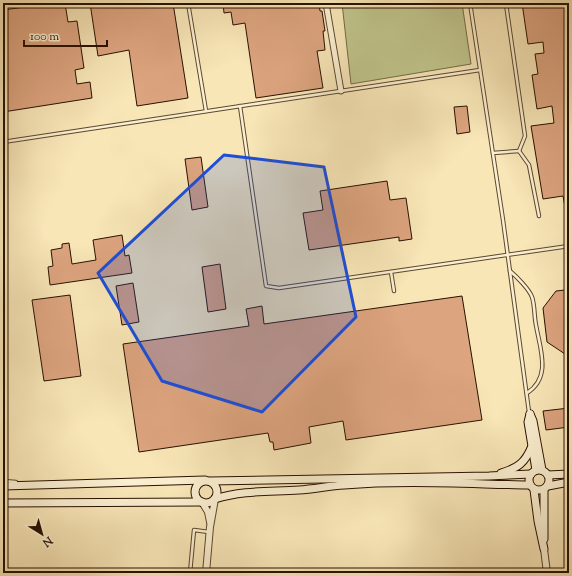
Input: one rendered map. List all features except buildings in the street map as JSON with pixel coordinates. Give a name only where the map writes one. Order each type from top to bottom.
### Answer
[{"type":"main road","points":[[530,414],[528,422],[532,446],[539,472],[550,479],[546,487],[544,550]]},
{"type":"main road","points":[[530,414],[533,421],[539,472]]},
{"type":"main road","points":[[490,476],[514,468],[522,463],[528,456],[532,446]]},
{"type":"main road","points":[[539,472],[528,480],[532,487],[544,550]]},
{"type":"main road","points":[[3,486],[39,484],[490,476],[539,472],[569,474]]},
{"type":"main road","points":[[202,502],[196,497],[195,490],[199,483],[207,481],[215,485],[217,488],[217,496],[215,499]]},
{"type":"main road","points":[[3,503],[209,503],[215,499],[229,495],[248,492],[392,483],[532,487],[540,491],[546,487],[569,482]]},
{"type":"street","points":[[326,3],[341,91]]},
{"type":"street","points":[[206,573],[210,529],[215,499]]},
{"type":"street","points":[[202,502],[208,512],[210,529]]},
{"type":"street","points":[[544,550],[547,573]]},
{"type":"lane","points":[[188,3],[206,112]]},
{"type":"lane","points":[[470,3],[530,414]]},
{"type":"lane","points":[[506,4],[525,136],[519,151]]},
{"type":"lane","points":[[3,142],[480,70]]},
{"type":"lane","points":[[240,106],[266,286],[279,288],[569,246]]},
{"type":"lane","points":[[493,153],[519,151]]},
{"type":"lane","points":[[519,151],[529,164],[539,216]]},
{"type":"lane","points":[[510,271],[532,296],[542,357],[542,374],[534,388],[527,394]]},
{"type":"lane","points":[[391,272],[394,291]]},
{"type":"lane","points":[[3,481],[39,484]]},
{"type":"lane","points":[[190,573],[194,530],[210,529]]},
{"type":"highlighted area","points":[[224,155],[324,167],[356,317],[262,412],[162,381],[98,273]]},
{"type":"green space","points":[[342,3],[462,3],[471,64],[351,84]]}]
